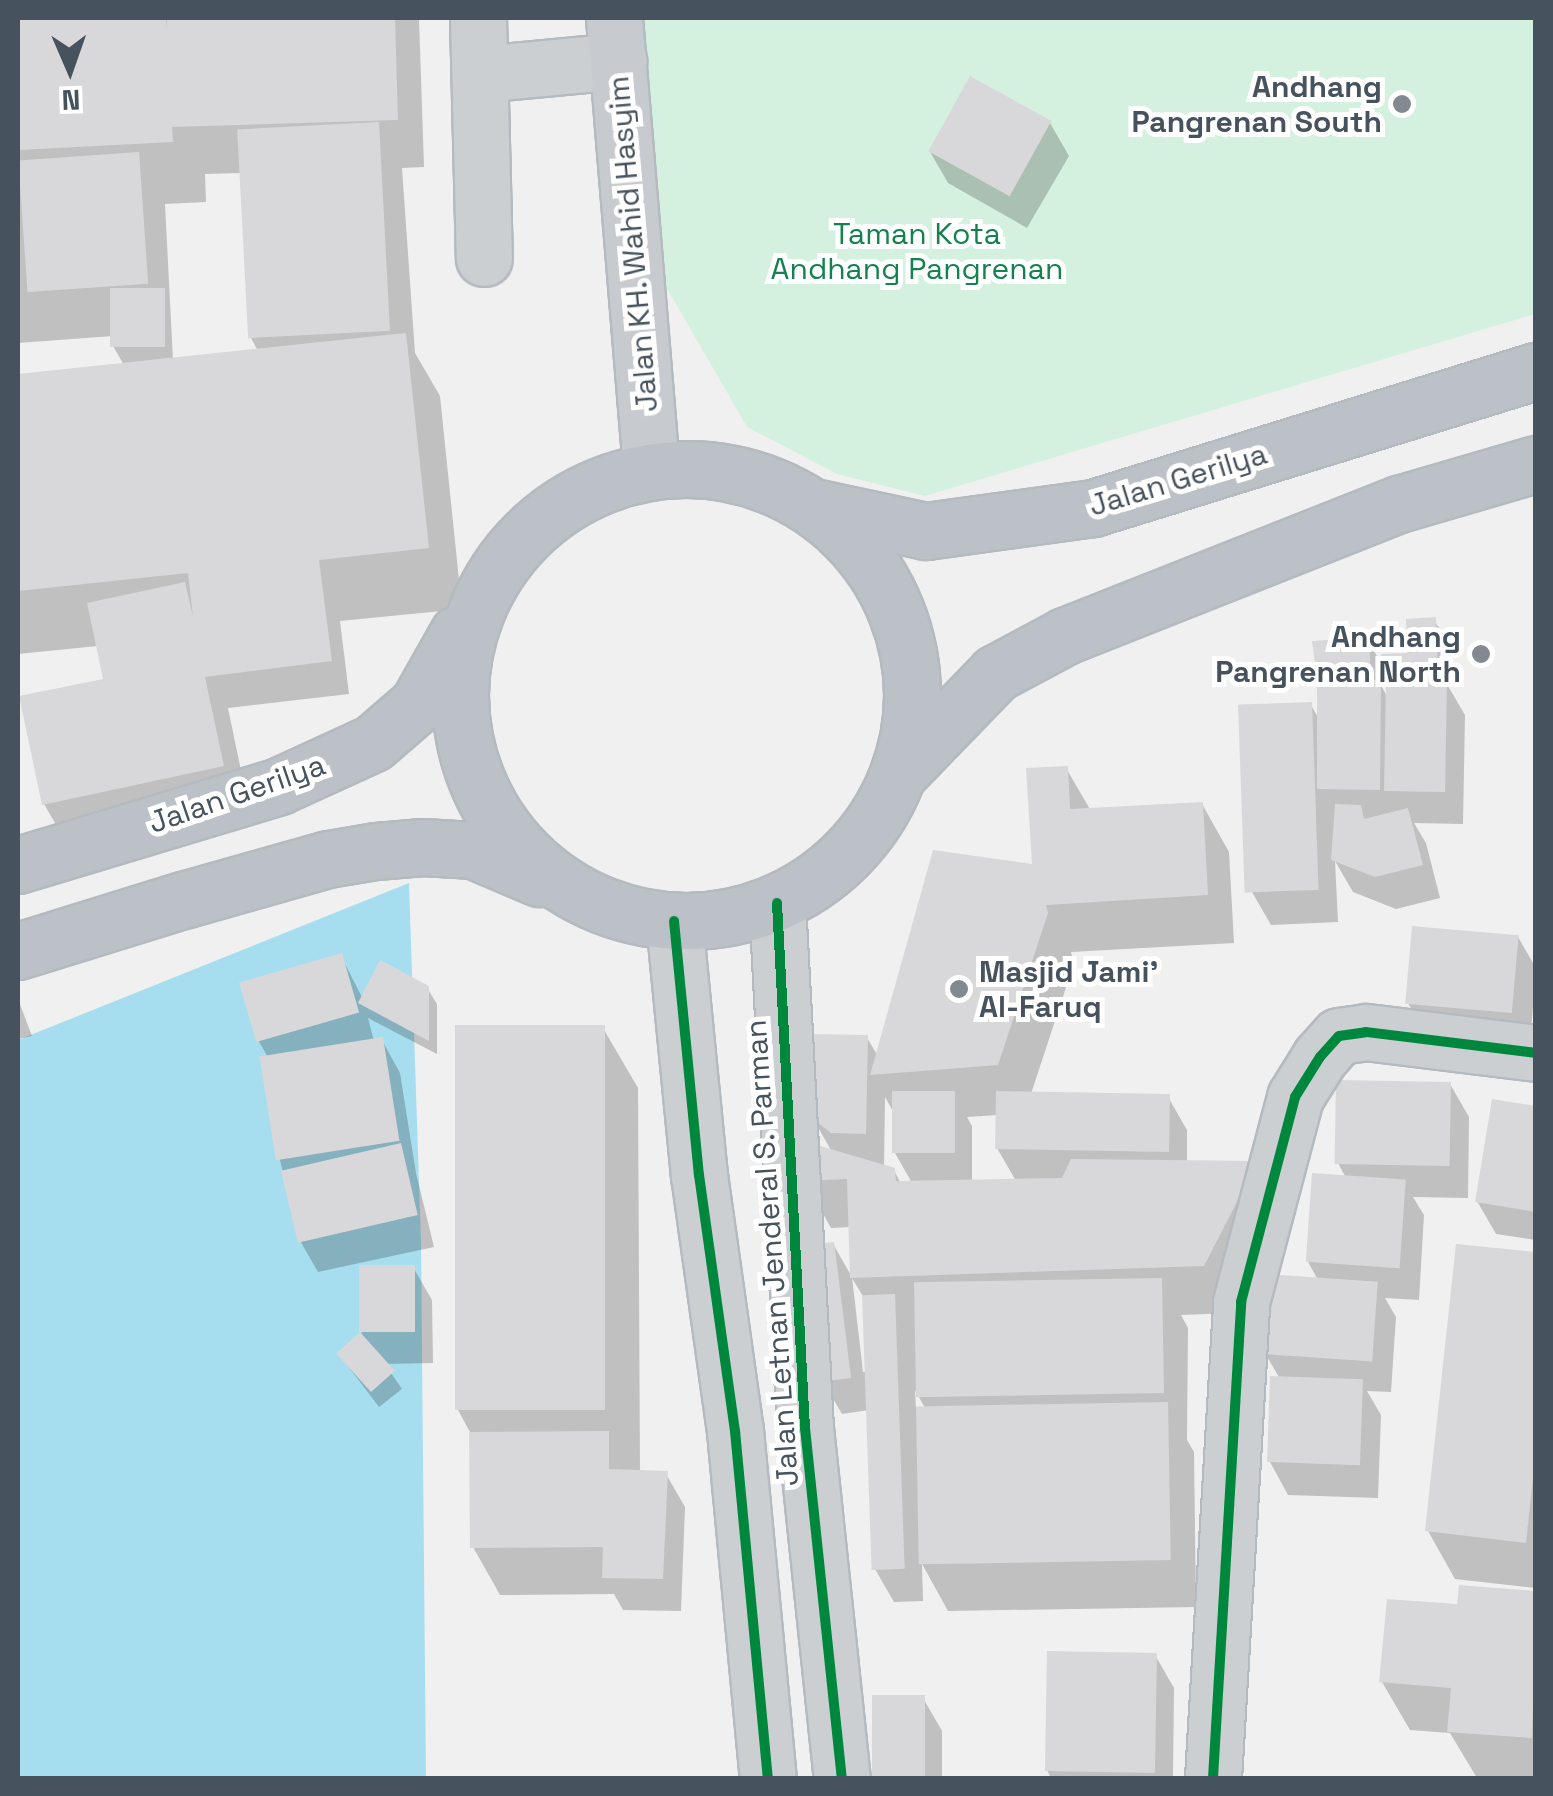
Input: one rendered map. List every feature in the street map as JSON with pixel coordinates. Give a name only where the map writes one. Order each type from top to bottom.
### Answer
[{"type":"highway","name":"Jalan Gerilya","points":[[813,507],[926,531],[1093,508],[1536,371]]},
{"type":"highway","points":[[18,951],[328,859],[424,847],[473,850],[620,912],[674,922],[726,919],[777,903],[829,872],[871,827],[900,772],[996,674],[1065,636],[1400,504],[1536,464]]},
{"type":"highway","points":[[570,891],[514,844],[476,784],[459,714],[464,644],[491,577],[533,527],[588,490],[651,471],[708,470],[762,482],[813,507],[868,558],[902,625],[914,698],[900,772]]},
{"type":"highway","name":"Jalan Gerilya","points":[[18,866],[278,786],[372,742],[418,704],[491,577]]},
{"type":"main road","name":"Jalan KH. Wahid Hasyim","points":[[616,39],[651,471]]},
{"type":"street","points":[[478,18],[484,258]]},
{"type":"street","points":[[480,74],[616,39]]},
{"type":"street","name":"Jalan Letnan Jenderal S. Parman","points":[[777,903],[805,1428],[842,1778]]},
{"type":"street","name":"Jalan Letnan Jenderal S. Parman","points":[[674,922],[699,1175],[735,1431],[768,1778]]},
{"type":"street","points":[[1213,1778],[1241,1302],[1295,1097],[1320,1057],[1339,1036],[1366,1032],[1536,1054]]},
{"type":"street","points":[[735,1431],[805,1428]]},
{"type":"green space","name":"Taman Kota Andhang Pangrenan","points":[[644,18],[1535,18],[1535,314],[925,496],[837,474],[747,427],[665,285]]},
{"type":"water","points":[[409,883],[421,1241],[426,1778],[18,1778],[18,1040]]},
{"type":"building","points":[[18,18],[166,18],[167,28],[167,18],[395,18],[398,120],[172,127],[173,142],[18,150]]},
{"type":"building","points":[[970,76],[1051,121],[1010,196],[928,151]]},
{"type":"building","points":[[379,122],[390,331],[248,338],[237,129]]},
{"type":"building","points":[[139,152],[148,284],[28,292],[18,160]]},
{"type":"building","points":[[110,288],[165,288],[165,347],[110,347]]},
{"type":"building","points":[[406,333],[429,548],[319,560],[332,661],[205,677],[224,766],[42,805],[19,696],[103,679],[87,603],[185,582],[193,617],[188,573],[18,591],[18,374]]},
{"type":"building","points":[[1436,617],[1438,671],[1381,674],[1381,654],[1407,653],[1406,619]]},
{"type":"building","points":[[1369,637],[1371,676],[1337,679],[1381,680],[1380,790],[1317,789],[1317,680],[1312,641]]},
{"type":"building","points":[[1386,679],[1447,680],[1445,792],[1384,791]]},
{"type":"building","points":[[1312,702],[1319,890],[1245,892],[1238,705]]},
{"type":"building","name":"Masjid Jami' Al-Faruq","points":[[1068,766],[1070,809],[1203,802],[1208,895],[1046,905],[1048,913],[998,1065],[870,1075],[933,850],[1032,864],[1026,768]]},
{"type":"building","points":[[1335,804],[1361,805],[1364,819],[1408,808],[1423,865],[1375,877],[1331,860]]},
{"type":"building","points":[[1412,926],[1519,935],[1512,1013],[1405,1004]]},
{"type":"building","points":[[342,953],[359,1013],[256,1042],[239,982]]},
{"type":"building","points":[[380,960],[429,986],[429,1041],[358,1003]]},
{"type":"building","points":[[455,1025],[605,1025],[605,1410],[455,1410]]},
{"type":"building","points":[[810,1034],[868,1035],[866,1134],[831,1133],[808,1115]]},
{"type":"building","points":[[383,1037],[399,1141],[276,1160],[260,1057]]},
{"type":"building","points":[[1336,1080],[1451,1082],[1450,1166],[1335,1164]]},
{"type":"building","points":[[892,1091],[955,1091],[955,1153],[892,1153]]},
{"type":"building","points":[[996,1091],[1170,1094],[1169,1152],[995,1149]]},
{"type":"building","points":[[1492,1099],[1536,1106],[1536,1212],[1475,1202]]},
{"type":"building","points":[[800,1140],[895,1168],[896,1181],[1062,1178],[1071,1159],[1258,1161],[1204,1266],[850,1278],[847,1179],[801,1181]]},
{"type":"building","points":[[401,1143],[418,1215],[298,1243],[281,1171]]},
{"type":"building","points":[[1312,1173],[1406,1180],[1400,1268],[1306,1262]]},
{"type":"building","points":[[834,1242],[851,1378],[820,1382],[815,1244]]},
{"type":"building","points":[[1456,1244],[1536,1252],[1536,1449],[1526,1543],[1425,1531]]},
{"type":"building","points":[[359,1265],[415,1265],[415,1332],[359,1332]]},
{"type":"building","points":[[1267,1274],[1378,1282],[1372,1362],[1261,1354]]},
{"type":"building","points":[[1162,1278],[1164,1393],[916,1397],[914,1282]]},
{"type":"building","points":[[895,1294],[905,1569],[872,1570],[862,1295]]},
{"type":"building","points":[[360,1332],[395,1371],[371,1392],[336,1353]]},
{"type":"building","points":[[1270,1376],[1363,1379],[1360,1465],[1267,1462]]},
{"type":"building","points":[[1168,1402],[1171,1560],[919,1564],[916,1406]]},
{"type":"building","points":[[609,1431],[609,1469],[668,1471],[663,1579],[602,1578],[603,1547],[470,1548],[469,1432]]},
{"type":"building","points":[[1459,1585],[1536,1591],[1532,1738],[1447,1732],[1451,1688],[1379,1682],[1387,1599],[1457,1604]]},
{"type":"building","points":[[1047,1651],[1157,1653],[1155,1773],[1045,1771]]},
{"type":"building","points":[[872,1695],[925,1695],[925,1778],[872,1778]]},
{"type":"cycle path","points":[[777,903],[805,1428],[842,1778]]},
{"type":"cycle path","points":[[674,921],[699,1175],[735,1431],[768,1778]]},
{"type":"cycle path","points":[[1213,1778],[1241,1302],[1295,1097],[1320,1057],[1339,1036],[1366,1032],[1536,1053]]},
{"type":"place","name":"Andhang Pangrenan South","points":[[1402,104]]},
{"type":"place","name":"Andhang Pangrenan North","points":[[1481,654]]},
{"type":"place","name":"Masjid Jami' Al-Faruq","points":[[959,989]]}]
